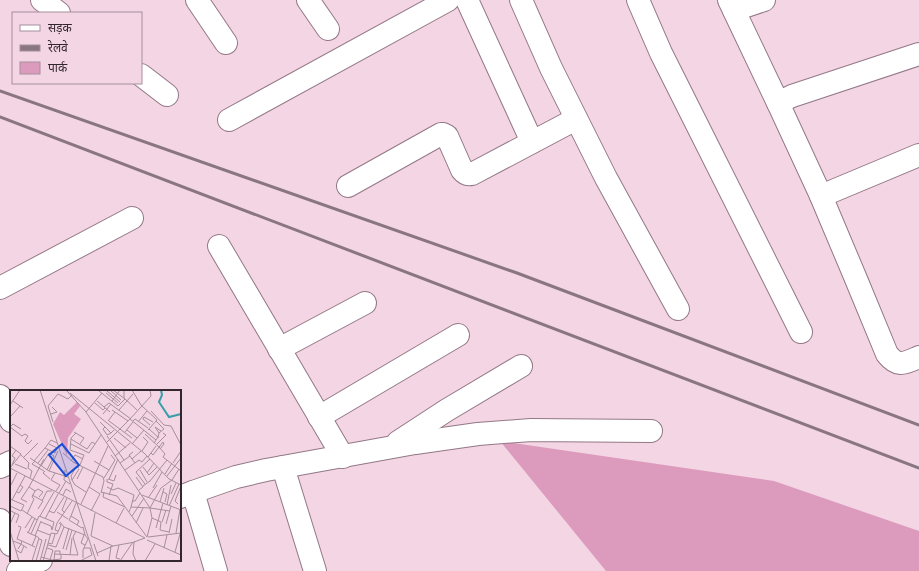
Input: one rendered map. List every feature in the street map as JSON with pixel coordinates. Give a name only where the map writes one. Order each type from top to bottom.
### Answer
[{"type":"street","points":[[42,0],[58,12]]},
{"type":"street","points":[[197,0],[226,43]]},
{"type":"street","points":[[308,0],[328,29]]},
{"type":"street","points":[[229,120],[448,0]]},
{"type":"street","points":[[467,0],[532,142]]},
{"type":"street","points":[[521,0],[551,68],[576,119],[606,178],[678,309]]},
{"type":"street","points":[[638,0],[661,54],[801,332]]},
{"type":"street","points":[[764,0],[732,5],[821,196],[887,354],[892,360],[898,363],[906,363],[919,357]]},
{"type":"street","points":[[778,103],[792,96],[919,54]]},
{"type":"street","points":[[142,76],[167,95]]},
{"type":"street","points":[[348,186],[443,134],[447,136],[462,170],[464,173],[469,175],[576,119]]},
{"type":"street","points":[[821,196],[919,155]]},
{"type":"street","points":[[0,288],[132,218]]},
{"type":"street","points":[[219,246],[342,457]]},
{"type":"street","points":[[279,349],[365,303]]},
{"type":"street","points":[[319,417],[458,335]]},
{"type":"street","points":[[389,448],[447,410],[521,366]]},
{"type":"street","points":[[0,396],[10,419]]},
{"type":"street","points":[[216,571],[186,495],[236,477],[389,448],[478,434],[523,430],[651,431]]},
{"type":"street","points":[[0,467],[10,462]]},
{"type":"street","points":[[283,467],[315,571]]},
{"type":"street","points":[[0,520],[10,543]]},
{"type":"street","points":[[19,567],[38,561]]},
{"type":"green space","points":[[500,441],[774,481],[919,531],[919,571],[606,571]]},
{"type":"railway","points":[[0,91],[517,273],[919,425]]},
{"type":"railway","points":[[0,117],[919,468]]}]
